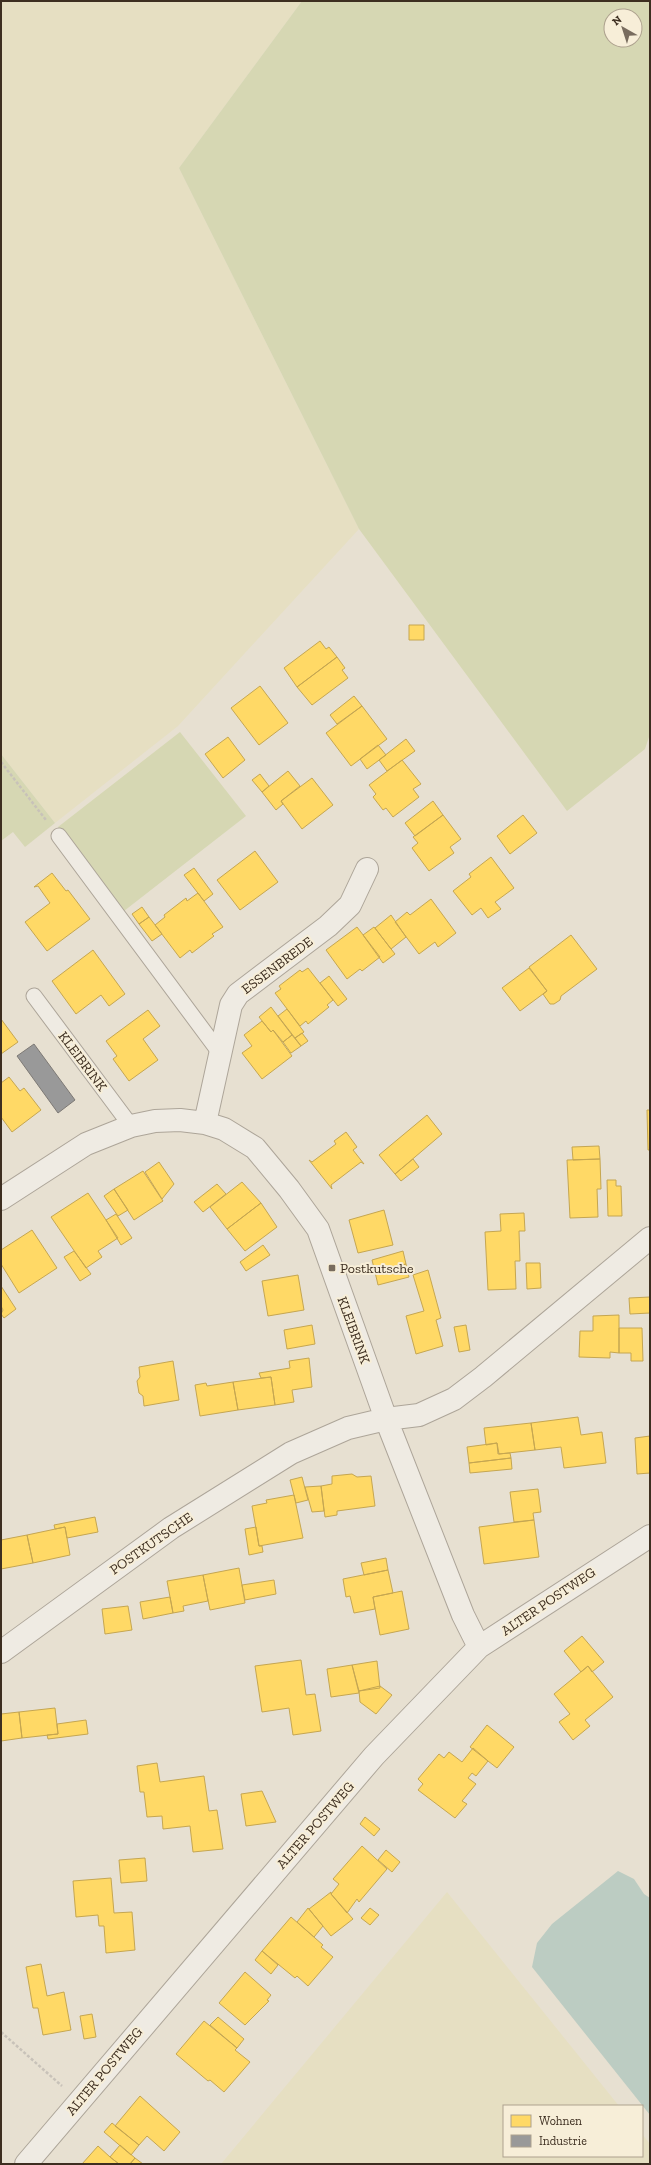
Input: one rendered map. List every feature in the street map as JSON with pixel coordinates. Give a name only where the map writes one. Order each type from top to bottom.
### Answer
[{"type":"street","name":"ESSENBREDE","points":[[205,1123],[231,1005],[238,994],[328,926],[350,905],[367,869]]},
{"type":"street","name":"KLEIBRINK","points":[[1,1200],[86,1144],[131,1126],[155,1121],[180,1120],[205,1123],[224,1129],[255,1148],[289,1189],[318,1229],[386,1419],[463,1615],[479,1647]]},
{"type":"street","name":"POSTKUTSCHE","points":[[1,1652],[171,1528],[291,1453],[348,1428],[386,1419],[419,1414],[454,1400],[484,1377],[650,1238]]},
{"type":"street","name":"ALTER POSTWEG","points":[[26,2164],[78,2101],[374,1756],[479,1647],[650,1536]]},
{"type":"lane","points":[[59,836],[220,1053]]},
{"type":"lane","name":"KLEIBRINK","points":[[34,996],[131,1126]]},
{"type":"path","points":[[1,762],[59,836]]},
{"type":"path","points":[[1,2032],[78,2101]]},
{"type":"shaded area","points":[[1,1],[302,1],[179,168],[359,529],[178,726],[55,823],[1,754]]},
{"type":"shaded area","points":[[618,1871],[634,1879],[644,1894],[650,1898],[650,2115],[532,1967],[537,1943],[552,1924]]},
{"type":"shaded area","points":[[447,1892],[618,2105],[503,2105],[503,2157],[643,2157],[643,2135],[650,2144],[650,2164],[221,2164]]},
{"type":"green space","points":[[302,1],[650,1],[650,734],[645,749],[567,811],[359,529],[179,168]]},
{"type":"green space","points":[[180,732],[246,816],[124,911],[58,827]]},
{"type":"green space","points":[[1,754],[55,823],[25,847],[13,832],[1,841]]},
{"type":"building: Wohnen","points":[[409,625],[424,625],[424,640],[409,640]]},
{"type":"building: Wohnen","points":[[320,641],[326,649],[329,647],[337,657],[297,687],[284,668]]},
{"type":"building: Wohnen","points":[[337,657],[345,668],[342,670],[348,678],[312,705],[297,687]]},
{"type":"building: Wohnen","points":[[260,686],[288,723],[259,745],[231,708]]},
{"type":"building: Wohnen","points":[[354,696],[362,706],[337,724],[330,715]]},
{"type":"building: Wohnen","points":[[362,706],[387,739],[351,766],[326,733]]},
{"type":"building: Wohnen","points":[[228,737],[245,760],[223,778],[205,754]]},
{"type":"building: Wohnen","points":[[406,739],[415,751],[387,771],[379,760]]},
{"type":"building: Wohnen","points":[[378,745],[386,755],[367,769],[360,759]]},
{"type":"building: Wohnen","points":[[402,760],[421,784],[413,789],[419,797],[393,817],[386,808],[383,810],[373,797],[376,794],[369,785]]},
{"type":"building: Wohnen","points":[[288,771],[300,786],[281,801],[283,804],[276,810],[262,792]]},
{"type":"building: Wohnen","points":[[260,774],[269,786],[262,792],[252,780]]},
{"type":"building: Wohnen","points":[[312,778],[333,805],[302,829],[281,801]]},
{"type":"building: Wohnen","points":[[433,801],[443,815],[415,836],[405,823]]},
{"type":"building: Wohnen","points":[[443,815],[461,839],[450,847],[454,853],[429,871],[412,848],[418,843],[413,837]]},
{"type":"building: Wohnen","points":[[523,815],[537,833],[510,854],[497,836]]},
{"type":"building: Wohnen","points":[[255,851],[278,882],[240,910],[217,880]]},
{"type":"building: Wohnen","points":[[491,857],[514,888],[495,902],[501,909],[488,918],[481,908],[472,915],[453,891],[471,877],[469,874]]},
{"type":"building: Wohnen","points":[[194,868],[213,894],[204,901],[184,875]]},
{"type":"building: Wohnen","points":[[52,873],[66,891],[68,890],[90,919],[47,951],[25,922],[50,903],[38,886],[34,887]]},
{"type":"building: Wohnen","points":[[198,893],[223,927],[212,934],[214,936],[192,953],[190,950],[180,958],[155,925],[165,917],[164,915],[186,898],[187,901]]},
{"type":"building: Wohnen","points":[[431,899],[456,933],[438,947],[435,942],[419,954],[395,922],[407,912],[410,915]]},
{"type":"building: Wohnen","points":[[142,907],[149,917],[139,924],[132,914]]},
{"type":"building: Wohnen","points":[[391,915],[406,937],[391,949],[375,928]]},
{"type":"building: Wohnen","points":[[149,917],[162,934],[152,941],[139,924]]},
{"type":"building: Wohnen","points":[[357,927],[380,957],[362,971],[360,969],[347,979],[326,950]]},
{"type":"building: Wohnen","points":[[374,927],[395,954],[383,963],[363,935]]},
{"type":"building: Wohnen","points":[[571,935],[597,969],[561,996],[560,1000],[554,1004],[550,1004],[543,994],[547,991],[529,967]]},
{"type":"building: Wohnen","points":[[93,950],[125,994],[109,1006],[101,995],[76,1014],[52,981]]},
{"type":"building: Wohnen","points":[[308,968],[333,1000],[327,1005],[329,1007],[308,1024],[306,1021],[300,1026],[275,993],[281,989],[279,986],[300,970],[302,972]]},
{"type":"building: Wohnen","points":[[529,968],[547,991],[520,1011],[502,988]]},
{"type":"building: Wohnen","points":[[329,976],[347,999],[338,1006],[320,983]]},
{"type":"building: Wohnen","points":[[271,1007],[292,1035],[283,1042],[273,1030],[271,1032],[259,1017]]},
{"type":"building: Wohnen","points":[[287,1009],[304,1032],[295,1038],[278,1016]]},
{"type":"building: Wohnen","points":[[148,1010],[160,1026],[143,1039],[158,1060],[129,1081],[113,1059],[117,1056],[106,1041]]},
{"type":"building: Wohnen","points":[[1,1019],[18,1042],[1,1054]]},
{"type":"building: Wohnen","points":[[262,1021],[271,1032],[273,1030],[292,1056],[262,1079],[242,1053],[252,1046],[244,1035]]},
{"type":"building: Wohnen","points":[[302,1033],[308,1041],[301,1046],[295,1038]]},
{"type":"building: Wohnen","points":[[292,1035],[301,1046],[291,1053],[283,1042]]},
{"type":"building: Wohnen","points":[[9,1077],[20,1091],[24,1088],[41,1110],[12,1132],[1,1117],[1,1083]]},
{"type":"building: Wohnen","points":[[647,1110],[650,1110],[650,1150],[648,1150]]},
{"type":"building: Wohnen","points":[[427,1115],[442,1134],[395,1174],[379,1155]]},
{"type":"building: Wohnen","points":[[346,1132],[357,1147],[353,1150],[364,1164],[361,1162],[331,1185],[332,1189],[309,1160],[312,1162],[336,1144],[334,1141]]},
{"type":"building: Wohnen","points":[[599,1146],[600,1159],[573,1160],[572,1147]]},
{"type":"building: Wohnen","points":[[413,1159],[419,1167],[401,1181],[395,1174]]},
{"type":"building: Wohnen","points":[[600,1159],[601,1189],[597,1189],[598,1217],[570,1218],[567,1160]]},
{"type":"building: Wohnen","points":[[159,1162],[174,1184],[162,1199],[145,1172]]},
{"type":"building: Wohnen","points":[[143,1171],[163,1201],[134,1220],[114,1189]]},
{"type":"building: Wohnen","points":[[607,1180],[616,1180],[616,1186],[621,1186],[622,1216],[608,1216]]},
{"type":"building: Wohnen","points":[[242,1182],[261,1203],[227,1229],[210,1207]]},
{"type":"building: Wohnen","points":[[217,1184],[226,1194],[203,1212],[194,1202]]},
{"type":"building: Wohnen","points":[[114,1189],[128,1210],[118,1216],[104,1196]]},
{"type":"building: Wohnen","points":[[88,1193],[118,1238],[98,1251],[102,1257],[86,1268],[51,1217]]},
{"type":"building: Wohnen","points":[[261,1203],[277,1227],[245,1251],[227,1229]]},
{"type":"building: Wohnen","points":[[384,1210],[393,1245],[358,1253],[349,1220]]},
{"type":"building: Wohnen","points":[[524,1213],[525,1231],[519,1231],[520,1261],[515,1261],[516,1289],[488,1290],[485,1232],[501,1231],[500,1214]]},
{"type":"building: Wohnen","points":[[116,1214],[132,1238],[121,1245],[106,1220]]},
{"type":"building: Wohnen","points":[[32,1230],[57,1268],[19,1293],[1,1264],[1,1250]]},
{"type":"building: Wohnen","points":[[263,1245],[270,1255],[246,1271],[240,1262]]},
{"type":"building: Wohnen","points":[[74,1251],[91,1274],[80,1281],[64,1257]]},
{"type":"building: Wohnen","points":[[403,1251],[406,1264],[375,1272],[372,1260]]},
{"type":"building: Wohnen","points":[[526,1263],[540,1263],[541,1288],[527,1289]]},
{"type":"building: Wohnen","points":[[406,1264],[409,1277],[378,1285],[375,1272]]},
{"type":"building: Wohnen","points":[[428,1270],[441,1318],[436,1320],[443,1346],[416,1354],[406,1316],[424,1311],[413,1275]]},
{"type":"building: Wohnen","points":[[298,1275],[304,1310],[268,1316],[262,1281]]},
{"type":"building: Wohnen","points":[[1,1286],[16,1309],[4,1318],[1,1314],[3,1310],[1,1306]]},
{"type":"building: Wohnen","points":[[650,1297],[650,1313],[630,1314],[629,1298]]},
{"type":"building: Wohnen","points":[[619,1315],[619,1353],[610,1352],[610,1358],[579,1357],[580,1331],[593,1331],[593,1316]]},
{"type":"building: Wohnen","points":[[312,1325],[315,1344],[287,1349],[284,1330]]},
{"type":"building: Wohnen","points":[[466,1325],[470,1350],[459,1352],[454,1327]]},
{"type":"building: Wohnen","points":[[619,1328],[642,1328],[643,1361],[631,1361],[631,1353],[619,1353]]},
{"type":"building: Wohnen","points":[[309,1358],[312,1387],[292,1390],[294,1402],[275,1405],[271,1377],[261,1378],[259,1373],[290,1368],[289,1361]]},
{"type":"building: Wohnen","points":[[173,1361],[179,1400],[144,1406],[143,1396],[139,1393],[137,1381],[140,1377],[139,1367]]},
{"type":"building: Wohnen","points":[[271,1377],[275,1405],[238,1410],[233,1382]]},
{"type":"building: Wohnen","points":[[233,1382],[238,1410],[200,1416],[195,1385],[206,1383],[207,1386]]},
{"type":"building: Wohnen","points":[[578,1417],[581,1435],[602,1432],[606,1463],[564,1468],[561,1447],[535,1450],[531,1423]]},
{"type":"building: Wohnen","points":[[531,1423],[535,1450],[499,1454],[497,1443],[486,1445],[484,1428]]},
{"type":"building: Wohnen","points":[[650,1436],[650,1473],[637,1474],[635,1438]]},
{"type":"building: Wohnen","points":[[497,1443],[498,1454],[510,1453],[511,1458],[469,1463],[467,1447]]},
{"type":"building: Wohnen","points":[[511,1458],[512,1469],[470,1473],[469,1463]]},
{"type":"building: Wohnen","points":[[352,1474],[357,1477],[371,1476],[375,1506],[337,1511],[337,1515],[325,1517],[321,1486],[332,1484],[332,1476]]},
{"type":"building: Wohnen","points":[[302,1477],[308,1500],[296,1503],[290,1480]]},
{"type":"building: Wohnen","points":[[321,1486],[324,1511],[312,1512],[305,1487]]},
{"type":"building: Wohnen","points":[[538,1489],[541,1512],[533,1513],[534,1520],[514,1522],[510,1492]]},
{"type":"building: Wohnen","points":[[294,1495],[303,1538],[259,1546],[252,1506],[267,1503],[266,1500]]},
{"type":"building: Wohnen","points":[[95,1517],[98,1532],[67,1538],[65,1527],[55,1529],[54,1525]]},
{"type":"building: Wohnen","points":[[534,1520],[539,1557],[484,1564],[479,1527]]},
{"type":"building: Wohnen","points":[[65,1527],[70,1555],[33,1563],[27,1535]]},
{"type":"building: Wohnen","points":[[256,1527],[259,1546],[262,1546],[263,1552],[249,1555],[245,1529]]},
{"type":"building: Wohnen","points":[[27,1535],[33,1563],[1,1569],[1,1540]]},
{"type":"building: Wohnen","points":[[386,1558],[388,1570],[364,1575],[361,1563]]},
{"type":"building: Wohnen","points":[[239,1568],[245,1603],[210,1610],[203,1575]]},
{"type":"building: Wohnen","points":[[388,1570],[393,1593],[373,1597],[375,1609],[354,1613],[350,1596],[346,1597],[343,1579]]},
{"type":"building: Wohnen","points":[[203,1575],[208,1601],[183,1606],[184,1611],[173,1613],[167,1581]]},
{"type":"building: Wohnen","points":[[274,1580],[276,1594],[245,1600],[242,1585]]},
{"type":"building: Wohnen","points":[[402,1591],[409,1629],[380,1635],[373,1597]]},
{"type":"building: Wohnen","points":[[170,1597],[173,1613],[143,1619],[140,1602]]},
{"type":"building: Wohnen","points":[[128,1606],[132,1630],[105,1634],[102,1609]]},
{"type":"building: Wohnen","points":[[582,1636],[604,1662],[592,1672],[588,1666],[581,1672],[564,1651]]},
{"type":"building: Wohnen","points":[[301,1660],[306,1695],[315,1694],[321,1731],[293,1735],[289,1708],[262,1712],[255,1666]]},
{"type":"building: Wohnen","points":[[377,1661],[380,1688],[359,1691],[352,1665]]},
{"type":"building: Wohnen","points":[[352,1665],[359,1693],[331,1697],[327,1669]]},
{"type":"building: Wohnen","points":[[588,1666],[613,1697],[585,1720],[590,1726],[573,1740],[559,1722],[570,1714],[554,1694]]},
{"type":"building: Wohnen","points":[[380,1686],[392,1695],[376,1714],[360,1702],[359,1691]]},
{"type":"building: Wohnen","points":[[55,1708],[58,1734],[22,1738],[19,1712]]},
{"type":"building: Wohnen","points":[[19,1712],[22,1738],[1,1741],[1,1714]]},
{"type":"building: Wohnen","points":[[86,1720],[88,1734],[48,1739],[47,1735],[58,1734],[57,1724]]},
{"type":"building: Wohnen","points":[[487,1725],[514,1747],[497,1768],[470,1747]]},
{"type":"building: Wohnen","points":[[473,1748],[488,1761],[476,1776],[472,1773],[468,1778],[476,1784],[462,1801],[467,1804],[455,1818],[418,1790],[423,1784],[418,1779],[439,1754],[444,1758],[449,1752],[462,1762]]},
{"type":"building: Wohnen","points":[[157,1763],[160,1782],[204,1776],[209,1811],[217,1810],[223,1849],[193,1852],[190,1826],[163,1829],[162,1816],[147,1817],[144,1792],[140,1792],[137,1766]]},
{"type":"building: Wohnen","points":[[262,1791],[276,1822],[246,1826],[241,1794]]},
{"type":"building: Wohnen","points":[[365,1817],[380,1829],[374,1836],[360,1824]]},
{"type":"building: Wohnen","points":[[362,1846],[387,1869],[359,1902],[357,1899],[347,1913],[331,1894],[339,1884],[333,1879]]},
{"type":"building: Wohnen","points":[[386,1850],[400,1862],[392,1872],[378,1860]]},
{"type":"building: Wohnen","points":[[145,1858],[147,1881],[121,1883],[119,1860]]},
{"type":"building: Wohnen","points":[[111,1878],[114,1913],[132,1912],[135,1950],[106,1953],[104,1926],[99,1926],[98,1915],[76,1917],[73,1881]]},
{"type":"building: Wohnen","points":[[331,1892],[331,1894],[353,1919],[331,1936],[309,1909]]},
{"type":"building: Wohnen","points":[[308,1908],[323,1926],[314,1937],[297,1922]]},
{"type":"building: Wohnen","points":[[370,1908],[379,1915],[370,1925],[361,1918]]},
{"type":"building: Wohnen","points":[[291,1917],[323,1945],[321,1947],[333,1957],[308,1986],[297,1976],[295,1978],[262,1951]]},
{"type":"building: Wohnen","points":[[262,1951],[278,1965],[271,1974],[255,1960]]},
{"type":"building: Wohnen","points":[[41,1964],[47,1996],[64,1992],[71,2030],[43,2035],[38,2008],[33,2008],[26,1967]]},
{"type":"building: Wohnen","points":[[245,1972],[271,1995],[267,2000],[269,2001],[245,2025],[219,2003]]},
{"type":"building: Wohnen","points":[[92,2014],[96,2037],[84,2039],[80,2016]]},
{"type":"building: Wohnen","points":[[218,2017],[244,2039],[237,2048],[210,2025]]},
{"type":"building: Wohnen","points":[[204,2021],[237,2048],[235,2050],[250,2062],[224,2092],[210,2080],[208,2081],[176,2054]]},
{"type":"building: Wohnen","points":[[140,2096],[180,2132],[164,2151],[147,2136],[139,2145],[115,2126]]},
{"type":"building: Wohnen","points":[[112,2123],[139,2145],[131,2155],[104,2132]]},
{"type":"building: Wohnen","points":[[120,2145],[135,2158],[130,2164],[119,2164],[110,2157]]},
{"type":"building: Wohnen","points":[[98,2146],[110,2157],[119,2164],[82,2164]]},
{"type":"building: Wohnen","points":[[135,2158],[143,2164],[130,2164]]},
{"type":"building: Industrie","points":[[34,1044],[75,1100],[58,1113],[17,1056]]},
{"type":"place","name":"Postkutsche","points":[[332,1268]]}]
